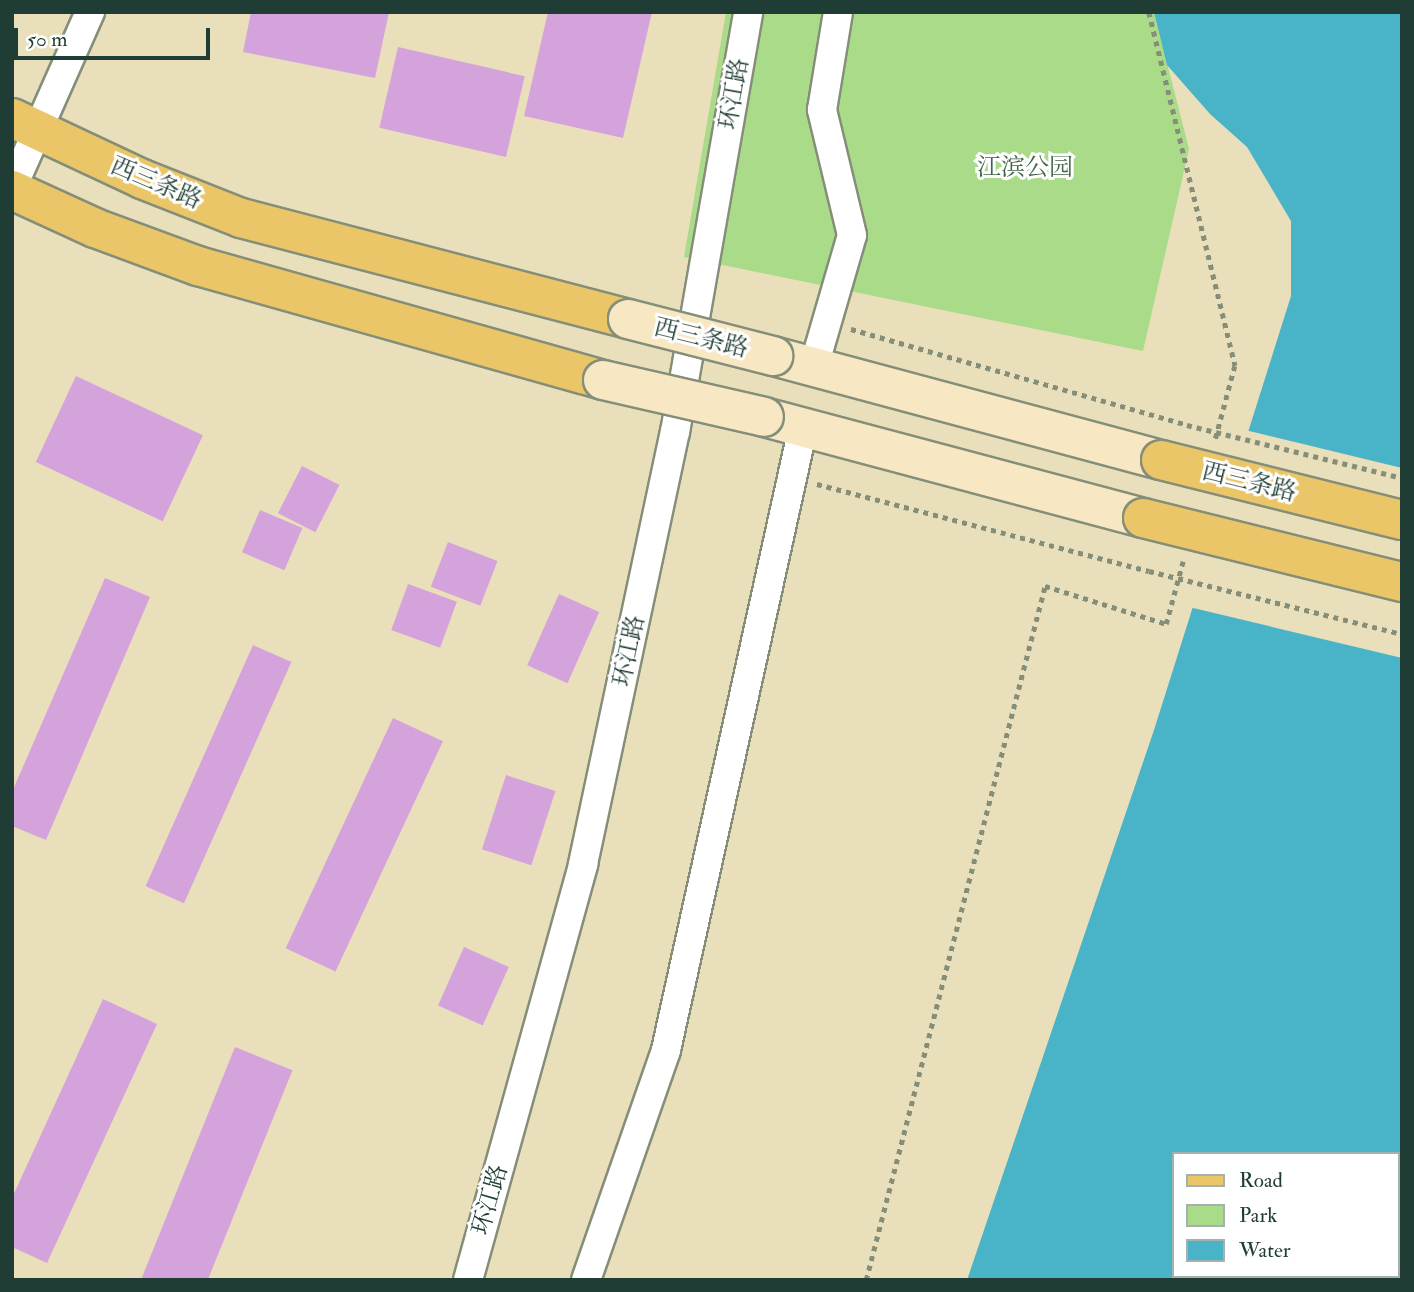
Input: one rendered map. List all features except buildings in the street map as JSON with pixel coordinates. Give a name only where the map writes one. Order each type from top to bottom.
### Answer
[{"type":"main road","name":"西三条路","points":[[25,125],[142,179],[241,218],[814,366],[1161,460],[1402,520]]},
{"type":"main road","points":[[12,189],[95,228],[198,266],[603,380],[764,417],[1143,518],[1402,582]]},
{"type":"street","points":[[12,189],[25,125],[90,12]]},
{"type":"street","name":"环江路","points":[[468,1280],[583,864],[675,432],[748,12]]},
{"type":"street","points":[[814,366],[852,235],[822,110],[838,12]]},
{"type":"street","points":[[586,1280],[666,1050],[803,428]]},
{"type":"path","points":[[1149,12],[1235,366],[1214,443]]},
{"type":"path","points":[[827,322],[1187,425],[1402,478]]},
{"type":"path","points":[[792,477],[1402,634]]},
{"type":"path","points":[[866,1280],[1045,586],[1166,624],[1183,559]]},
{"type":"green space","name":"江滨公园","points":[[726,12],[1154,12],[1189,149],[1143,351],[684,257]]},
{"type":"water","points":[[1154,12],[1402,12],[1402,1280],[967,1280],[1154,730],[1291,296],[1291,221],[1247,147],[1210,114],[1167,65]]},
{"type":"pier","points":[[1245,430],[1402,468],[1402,658],[1189,607]]}]
